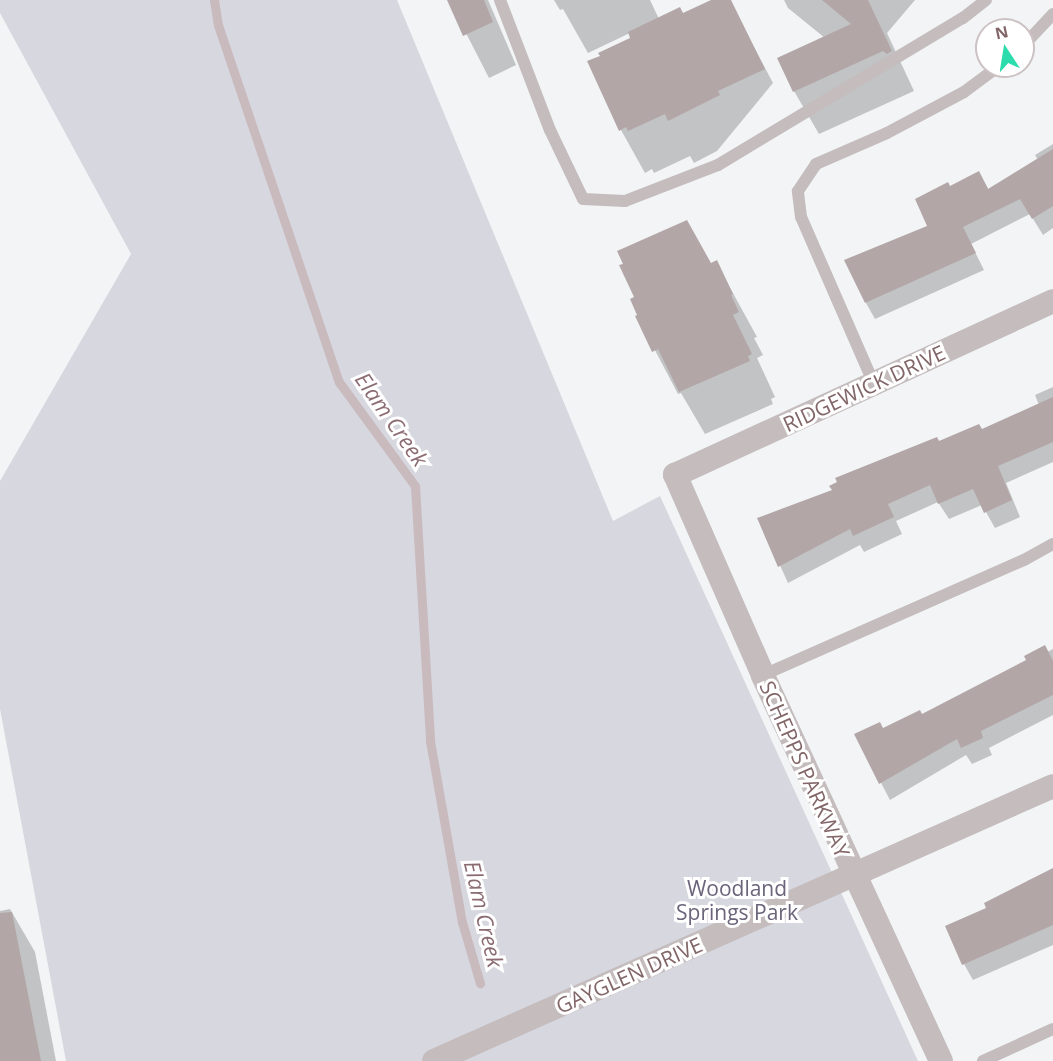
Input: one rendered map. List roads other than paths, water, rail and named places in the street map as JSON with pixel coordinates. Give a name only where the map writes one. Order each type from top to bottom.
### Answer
[{"type":"street","name":"RIDGEWICK DRIVE","points":[[675,475],[1053,301]]},
{"type":"street","name":"SCHEPPS PARKWAY","points":[[675,475],[763,675],[940,1061]]},
{"type":"street","name":"GAYGLEN DRIVE","points":[[434,1061],[1053,786]]},
{"type":"lane","points":[[500,0],[550,130],[583,199],[625,201],[718,165],[963,18],[986,0]]},
{"type":"lane","points":[[1035,33],[1053,14]]},
{"type":"lane","points":[[874,384],[801,217],[798,191],[816,164],[887,133],[964,92],[983,78]]},
{"type":"lane","points":[[763,675],[1024,560],[1053,544]]},
{"type":"lane","points":[[983,1061],[1053,1029]]},
{"type":"waterway","name":"Elam Creek","points":[[214,0],[218,25],[339,382],[415,486],[430,741],[462,922],[480,983]]},
{"type":"park label","name":"Woodland Springs Park","points":[[737,900]]}]
